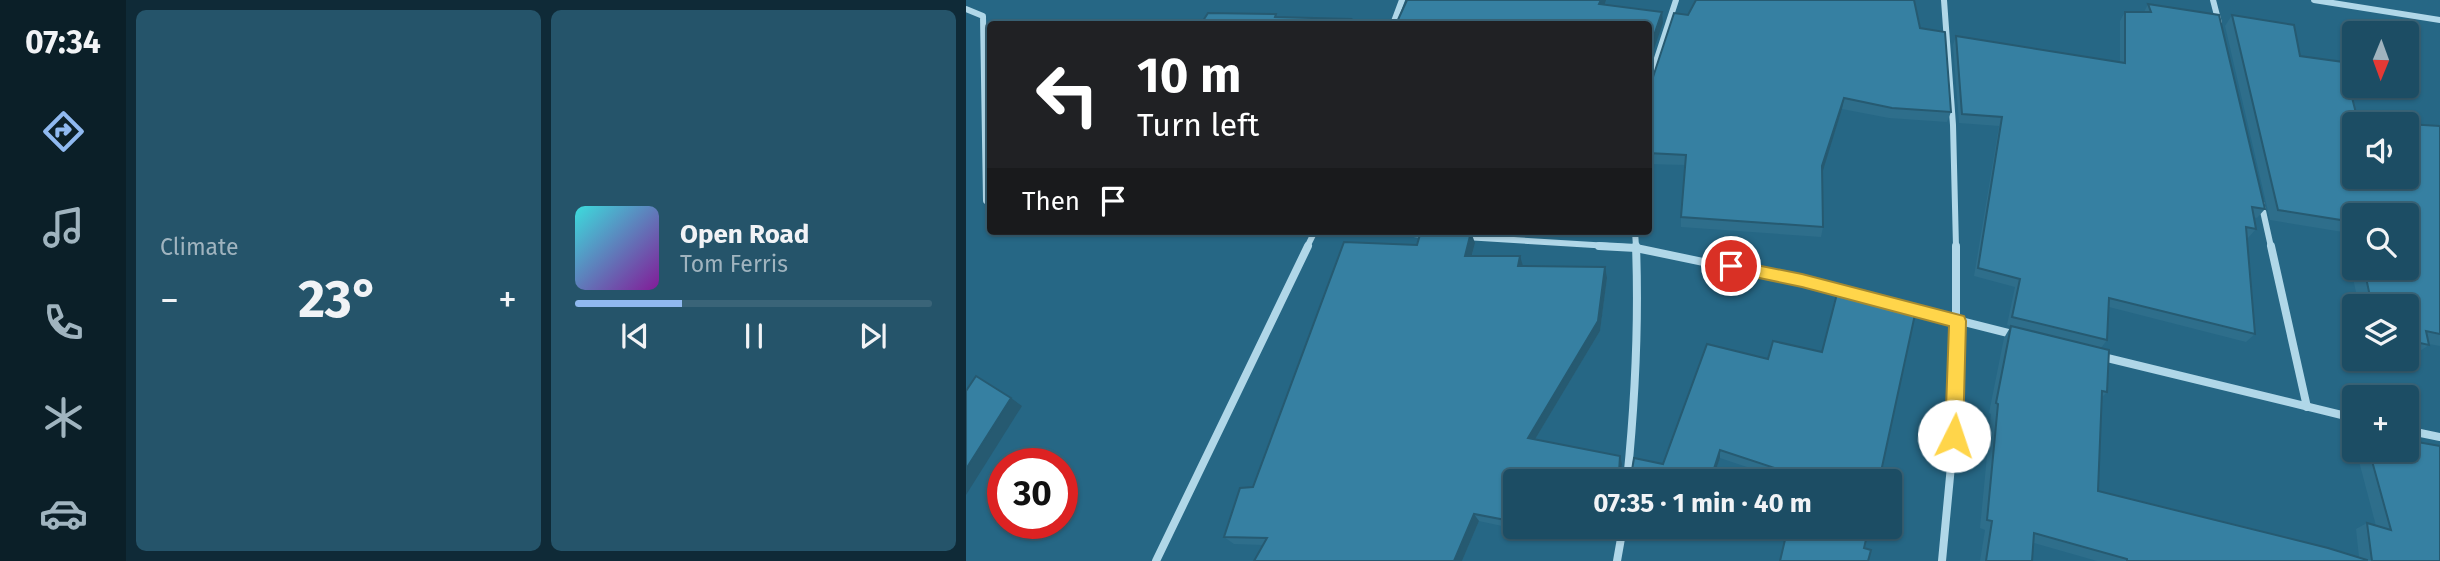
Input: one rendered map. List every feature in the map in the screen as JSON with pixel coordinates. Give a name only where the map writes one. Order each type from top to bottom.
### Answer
[{"type":"street","points":[[1394,21],[1402,0]]},
{"type":"street","points":[[1652,74],[1676,0]]},
{"type":"street","points":[[1942,561],[1956,413],[1958,321],[1953,125],[1944,0]]},
{"type":"street","points":[[2213,0],[2219,26]]},
{"type":"street","points":[[2314,0],[2440,20]]},
{"type":"street","points":[[2379,0],[2384,11]]},
{"type":"street","points":[[966,9],[984,16],[984,171],[987,202]]},
{"type":"street","points":[[2260,197],[2307,407]]},
{"type":"street","points":[[1156,561],[1313,235]]},
{"type":"street","points":[[1628,469],[1636,391],[1639,317],[1635,235]]},
{"type":"street","points":[[1462,237],[1636,248],[1854,294]]},
{"type":"street","points":[[1906,307],[2025,337]]},
{"type":"street","points":[[2092,354],[2342,415]]},
{"type":"street","points":[[2419,433],[2440,437]]},
{"type":"street","points":[[1617,561],[1621,539]]},
{"type":"building","points":[[1407,0],[1601,0],[1599,4],[1662,12],[1652,41],[1652,21],[1397,21]]},
{"type":"building","points":[[1696,0],[1914,0],[1920,28],[1945,32],[1951,112],[1892,108],[1844,98],[1822,166],[1823,227],[1681,217],[1686,155],[1652,153],[1652,77],[1674,13],[1688,15]]},
{"type":"building","points":[[2148,4],[2219,15],[2265,209],[2252,207],[2256,229],[2246,227],[2255,334],[2109,298],[2107,340],[2012,317],[2020,279],[1978,268],[2002,117],[1962,114],[1956,36],[2125,63],[2125,12],[2151,12]]},
{"type":"building","points":[[1208,13],[1351,19],[1350,21],[1203,21]]},
{"type":"building","points":[[2232,15],[2294,25],[2300,56],[2342,62],[2342,98],[2352,98],[2356,112],[2342,112],[2342,189],[2419,189],[2419,125],[2440,126],[2440,334],[2426,331],[2429,345],[2419,343],[2419,294],[2369,294],[2367,280],[2419,280],[2419,203],[2342,203],[2342,220],[2278,210]]},
{"type":"building","points":[[1420,235],[1470,235],[1465,256],[1520,256],[1518,266],[1605,267],[1598,321],[1528,438],[1620,456],[1619,469],[1503,469],[1503,520],[1474,514],[1454,561],[1254,561],[1267,538],[1224,537],[1240,488],[1253,487],[1344,242],[1417,245]]},
{"type":"building","points":[[1839,286],[1917,305],[1882,469],[1778,469],[1720,450],[1714,469],[1632,469],[1634,458],[1663,464],[1707,344],[1768,359],[1773,341],[1822,352]]},
{"type":"building","points":[[2011,326],[2109,350],[2107,392],[2102,391],[2098,491],[2328,548],[2367,561],[2127,561],[2034,533],[2032,561],[1986,561],[1992,521],[1987,520],[1996,403]]},
{"type":"building","points":[[976,376],[1011,398],[966,469],[966,391]]},
{"type":"building","points":[[2419,442],[2440,446],[2440,561],[2372,561],[2367,523],[2391,530],[2372,462],[2419,462]]},
{"type":"building","points":[[1785,539],[1866,539],[1864,548],[1871,550],[1868,561],[1780,561]]},
{"type":"route","points":[[1731,266],[1802,281],[1958,321],[1954,436]]}]
